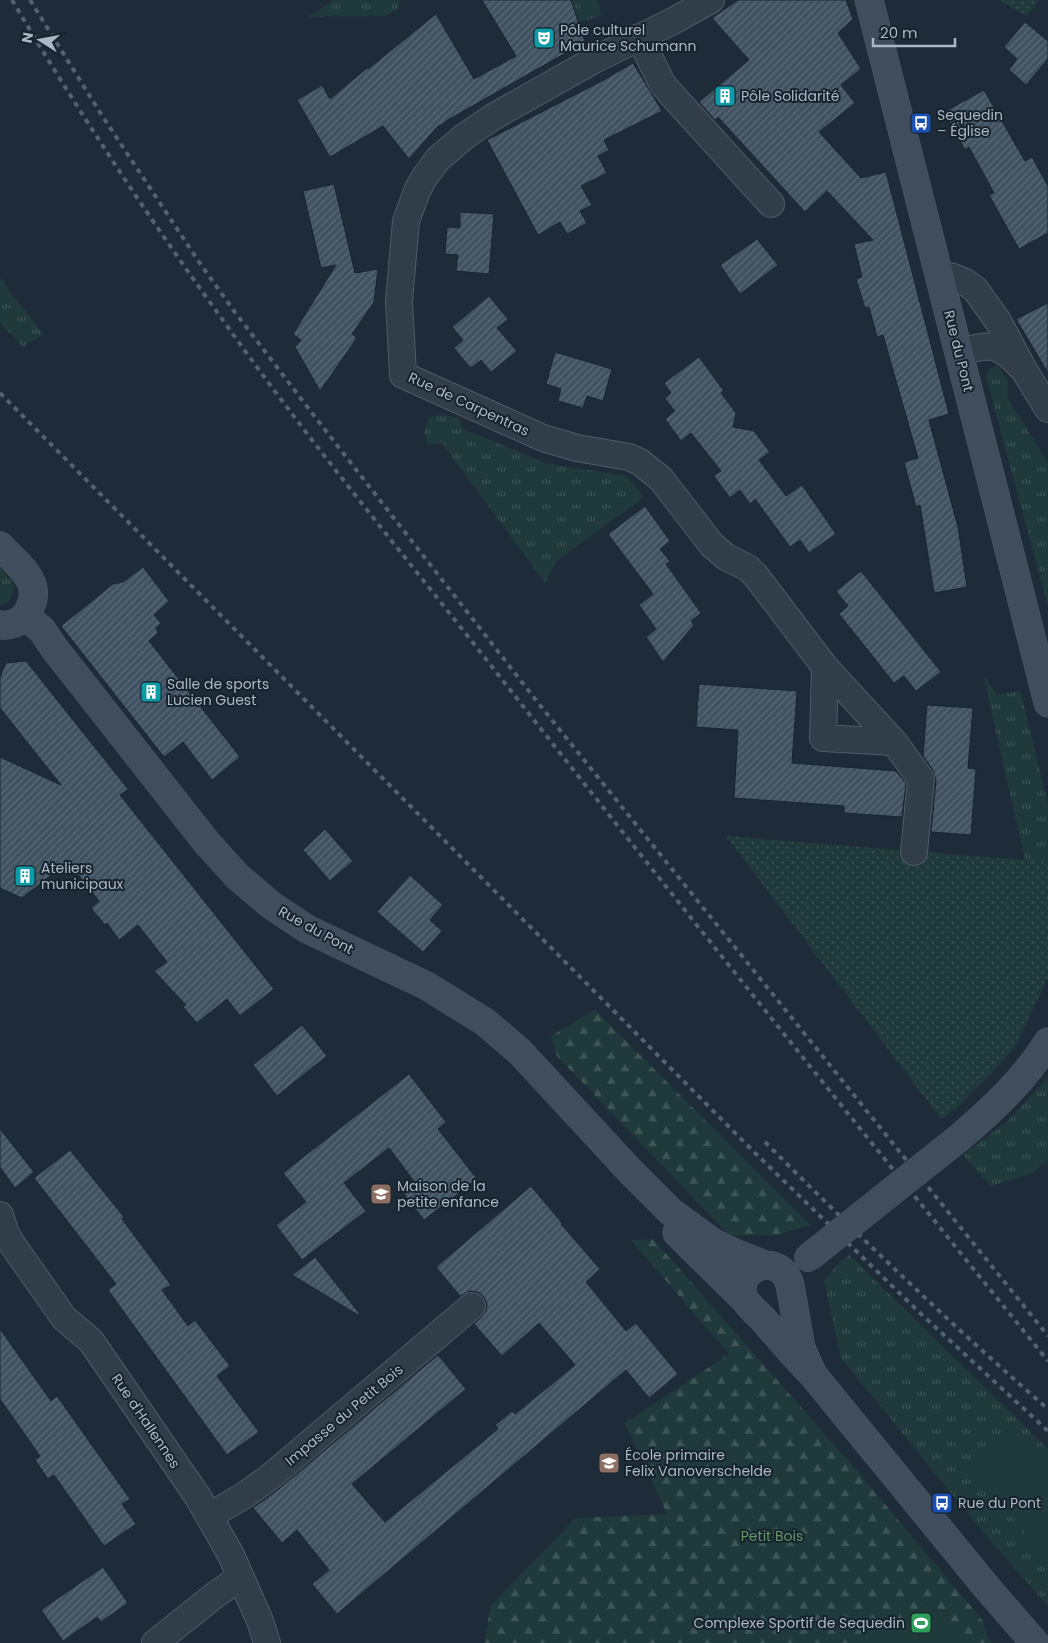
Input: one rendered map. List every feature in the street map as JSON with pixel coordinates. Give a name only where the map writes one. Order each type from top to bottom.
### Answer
[{"type":"street","name":"Rue de Carpentras","points":[[711,0],[594,60],[493,117],[449,148],[438,159],[424,178],[411,205],[404,234],[399,301],[403,375],[543,438],[577,448],[629,457],[640,462],[661,479],[712,545],[726,556],[748,568],[756,576],[825,667],[894,742],[921,779],[914,852]]},
{"type":"street","name":"Rue du Pont","points":[[869,0],[1048,703]]},
{"type":"street","points":[[639,37],[662,82],[671,94],[771,204]]},
{"type":"street","points":[[940,274],[959,280],[975,289],[998,321],[1024,370],[1048,409]]},
{"type":"street","points":[[959,352],[982,347],[1002,348],[1024,370]]},
{"type":"street","points":[[0,546],[30,578],[34,587],[31,607],[25,616],[18,622],[6,626],[0,625]]},
{"type":"street","name":"Rue du Pont","points":[[25,616],[42,630],[181,812],[207,844],[238,877],[271,905],[300,925],[427,986],[485,1022],[520,1052],[631,1172],[671,1212],[712,1242],[780,1276]]},
{"type":"street","points":[[825,667],[823,738],[894,742]]},
{"type":"street","points":[[780,1276],[788,1300],[780,1309],[769,1313],[760,1312],[750,1305],[743,1289],[746,1278],[754,1269],[780,1276],[808,1258],[992,1110],[1011,1091],[1038,1058],[1048,1042]]},
{"type":"street","name":"Rue du Pont","points":[[631,1172],[660,1217],[750,1305],[787,1349],[813,1375]]},
{"type":"street","name":"Rue d'Hallennes","points":[[0,1216],[6,1234],[12,1244],[64,1318],[91,1342],[209,1516],[241,1577],[260,1621],[267,1643]]},
{"type":"street","points":[[780,1276],[801,1348],[813,1375],[988,1589],[1035,1643]]},
{"type":"street","name":"Impasse du Petit Bois","points":[[209,1516],[245,1495],[270,1477],[472,1306]]},
{"type":"street","points":[[155,1643],[215,1595],[241,1577]]},
{"type":"green space","points":[[334,0],[400,0],[398,9],[385,16],[308,17]]},
{"type":"green space","points":[[571,0],[598,0],[601,16],[579,22]]},
{"type":"green space","points":[[999,0],[1039,0],[1027,16]]},
{"type":"green space","points":[[0,278],[43,334],[23,347],[0,323]]},
{"type":"green space","points":[[998,365],[1008,382],[1007,397],[1048,463],[1048,606],[986,377],[989,369]]},
{"type":"green space","points":[[440,414],[459,418],[463,429],[548,464],[627,476],[644,497],[557,561],[545,583],[442,443],[428,445],[424,432],[429,418]]},
{"type":"green space","points":[[0,568],[11,580],[14,591],[9,601],[0,605]]},
{"type":"green space","points":[[983,674],[997,695],[1020,691],[1048,804],[1048,977],[1014,1048],[955,1109],[1025,860]]},
{"type":"green space","points":[[726,836],[1048,862],[1048,978],[1014,1048],[955,1109],[941,1119]]},
{"type":"green space","points":[[595,1010],[810,1225],[777,1235],[729,1235],[557,1056],[551,1036]]},
{"type":"green space","points":[[1048,1077],[1048,1160],[1030,1174],[991,1186],[963,1155],[1009,1120]]},
{"type":"green space","name":"Petit Bois","points":[[653,1239],[852,1465],[984,1622],[986,1634],[992,1643],[958,1643],[930,1602],[864,1643],[484,1643],[491,1605],[576,1518],[667,1514],[625,1423],[729,1354],[631,1240]]},
{"type":"green space","points":[[849,1255],[1048,1449],[1048,1464],[1011,1427],[975,1466],[1048,1563],[1048,1606],[988,1538],[841,1358],[824,1281],[837,1265]]},
{"type":"green space","points":[[1012,1426],[1048,1464],[1048,1563],[974,1466]]},
{"type":"green space","name":"Complexe Sportif de Sequedin","points":[[930,1602],[958,1643],[864,1643]]},
{"type":"building","points":[[482,0],[571,0],[585,42],[446,121],[437,127],[409,159],[383,126],[330,157],[297,100],[322,85],[330,99],[436,14],[474,79],[516,56]]},
{"type":"building","points":[[738,0],[846,0],[853,19],[838,33],[861,69],[841,85],[855,103],[819,132],[861,178],[886,172],[949,414],[929,420],[958,527],[967,587],[934,593],[920,505],[916,507],[904,462],[918,458],[883,335],[877,337],[869,307],[865,308],[856,279],[862,277],[854,244],[873,240],[827,191],[805,212],[718,117],[715,120],[699,102],[749,60],[712,18]]},
{"type":"building","points":[[1025,22],[1048,41],[1048,59],[1026,85],[1009,70],[1017,59],[1004,47]]},
{"type":"building","points":[[633,63],[662,111],[604,140],[609,150],[598,156],[607,173],[581,186],[592,205],[580,211],[587,223],[567,234],[560,222],[538,235],[487,140]]},
{"type":"building","points":[[984,90],[1025,161],[1032,157],[1048,186],[1048,233],[1019,249],[989,195],[994,193],[969,147],[965,150],[944,112]]},
{"type":"building","points":[[334,184],[355,273],[378,269],[374,302],[352,334],[357,338],[320,391],[295,347],[301,340],[293,334],[336,265],[321,268],[303,191]]},
{"type":"building","points":[[460,212],[494,214],[489,274],[456,271],[458,255],[445,254],[447,227],[460,228]]},
{"type":"building","points":[[757,239],[778,265],[740,294],[720,265]]},
{"type":"building","points":[[489,296],[508,319],[497,328],[517,351],[491,372],[481,360],[471,368],[462,358],[454,348],[463,340],[452,327]]},
{"type":"building","points":[[1048,303],[1048,373],[1016,319]]},
{"type":"building","points":[[555,352],[612,369],[603,401],[587,396],[583,408],[558,401],[561,389],[546,384]]},
{"type":"building","points":[[699,357],[724,391],[721,393],[736,413],[733,427],[754,431],[770,452],[759,460],[786,496],[802,485],[836,534],[809,553],[800,540],[790,547],[755,499],[750,504],[740,490],[730,498],[714,476],[721,471],[691,433],[681,441],[665,419],[675,411],[665,399],[671,393],[664,383]]},
{"type":"building","points":[[645,506],[670,541],[660,549],[670,561],[666,564],[701,613],[691,621],[694,625],[663,662],[646,637],[656,629],[639,605],[653,594],[608,534]]},
{"type":"building","name":"Salle de sports Lucien Guest","points":[[143,567],[169,601],[154,615],[161,623],[156,628],[158,633],[149,641],[240,757],[212,780],[183,742],[164,757],[61,626],[113,584],[123,582]]},
{"type":"building","points":[[861,571],[941,672],[916,691],[904,676],[894,683],[839,614],[848,606],[836,591]]},
{"type":"building","points":[[26,661],[128,789],[120,795],[274,989],[240,1016],[227,999],[197,1023],[183,1007],[186,1005],[154,971],[167,962],[138,925],[119,940],[107,923],[105,925],[91,908],[99,901],[68,862],[22,898],[0,888],[0,757],[61,785],[0,708],[0,677],[6,663]]},
{"type":"building","points":[[699,684],[797,691],[792,763],[896,771],[906,783],[902,817],[844,813],[844,806],[734,798],[738,730],[696,727]]},
{"type":"building","points":[[927,705],[973,708],[968,768],[976,769],[971,835],[931,832],[936,780],[933,770],[923,756]]},
{"type":"building","points":[[325,829],[353,861],[330,881],[303,850]]},
{"type":"building","points":[[410,875],[443,905],[430,920],[442,931],[423,952],[377,912]]},
{"type":"building","points":[[302,1025],[327,1056],[277,1096],[253,1065]]},
{"type":"building","points":[[409,1074],[446,1122],[438,1129],[477,1179],[424,1220],[404,1194],[417,1185],[389,1148],[344,1183],[366,1211],[302,1260],[276,1225],[306,1202],[283,1173]]},
{"type":"building","points":[[0,1129],[34,1172],[15,1188],[0,1167]]},
{"type":"building","points":[[70,1150],[124,1217],[122,1219],[171,1285],[162,1290],[188,1326],[195,1320],[230,1366],[217,1376],[259,1432],[227,1455],[108,1290],[116,1284],[34,1178]]},
{"type":"building","points":[[531,1186],[600,1269],[586,1282],[626,1331],[636,1323],[678,1374],[649,1398],[626,1370],[337,1614],[312,1584],[329,1570],[297,1530],[282,1543],[253,1508],[280,1488],[438,1355],[466,1389],[352,1484],[385,1522],[498,1429],[495,1425],[512,1411],[515,1414],[575,1365],[539,1323],[502,1356],[474,1324],[486,1311],[487,1304],[484,1297],[478,1292],[470,1291],[460,1296],[436,1267]]},
{"type":"building","points":[[315,1257],[360,1314],[358,1315],[292,1275]]},
{"type":"building","points":[[0,1329],[51,1401],[57,1396],[130,1499],[122,1504],[136,1524],[104,1546],[54,1475],[48,1479],[35,1460],[40,1456],[0,1399]]},
{"type":"building","points":[[103,1567],[128,1603],[101,1622],[97,1617],[63,1641],[41,1610]]},
{"type":"railway","points":[[12,0],[88,124],[142,204],[197,284],[289,410],[697,926],[1048,1361]]},
{"type":"railway","points":[[30,0],[101,114],[199,262],[234,311],[539,704],[1048,1336]]},
{"type":"railway","points":[[0,393],[752,1150],[919,1312],[1048,1431]]},
{"type":"railway","points":[[765,1142],[904,1278],[1048,1409]]},
{"type":"place","name":"Pôle culturel Maurice Schumann","points":[[544,38]]},
{"type":"place","name":"Pôle Solidarité","points":[[725,96]]},
{"type":"place","name":"Sequedin – Église","points":[[921,123]]},
{"type":"place","name":"Salle de sports Lucien Guest","points":[[151,692]]},
{"type":"place","name":"Ateliers municipaux","points":[[25,876]]},
{"type":"place","name":"Maison de la petite enfance","points":[[381,1194]]},
{"type":"place","name":"École primaire Felix Vanoverschelde","points":[[609,1463]]},
{"type":"place","name":"Rue du Pont","points":[[942,1503]]},
{"type":"place","name":"Complexe Sportif de Sequedin","points":[[921,1623]]}]
